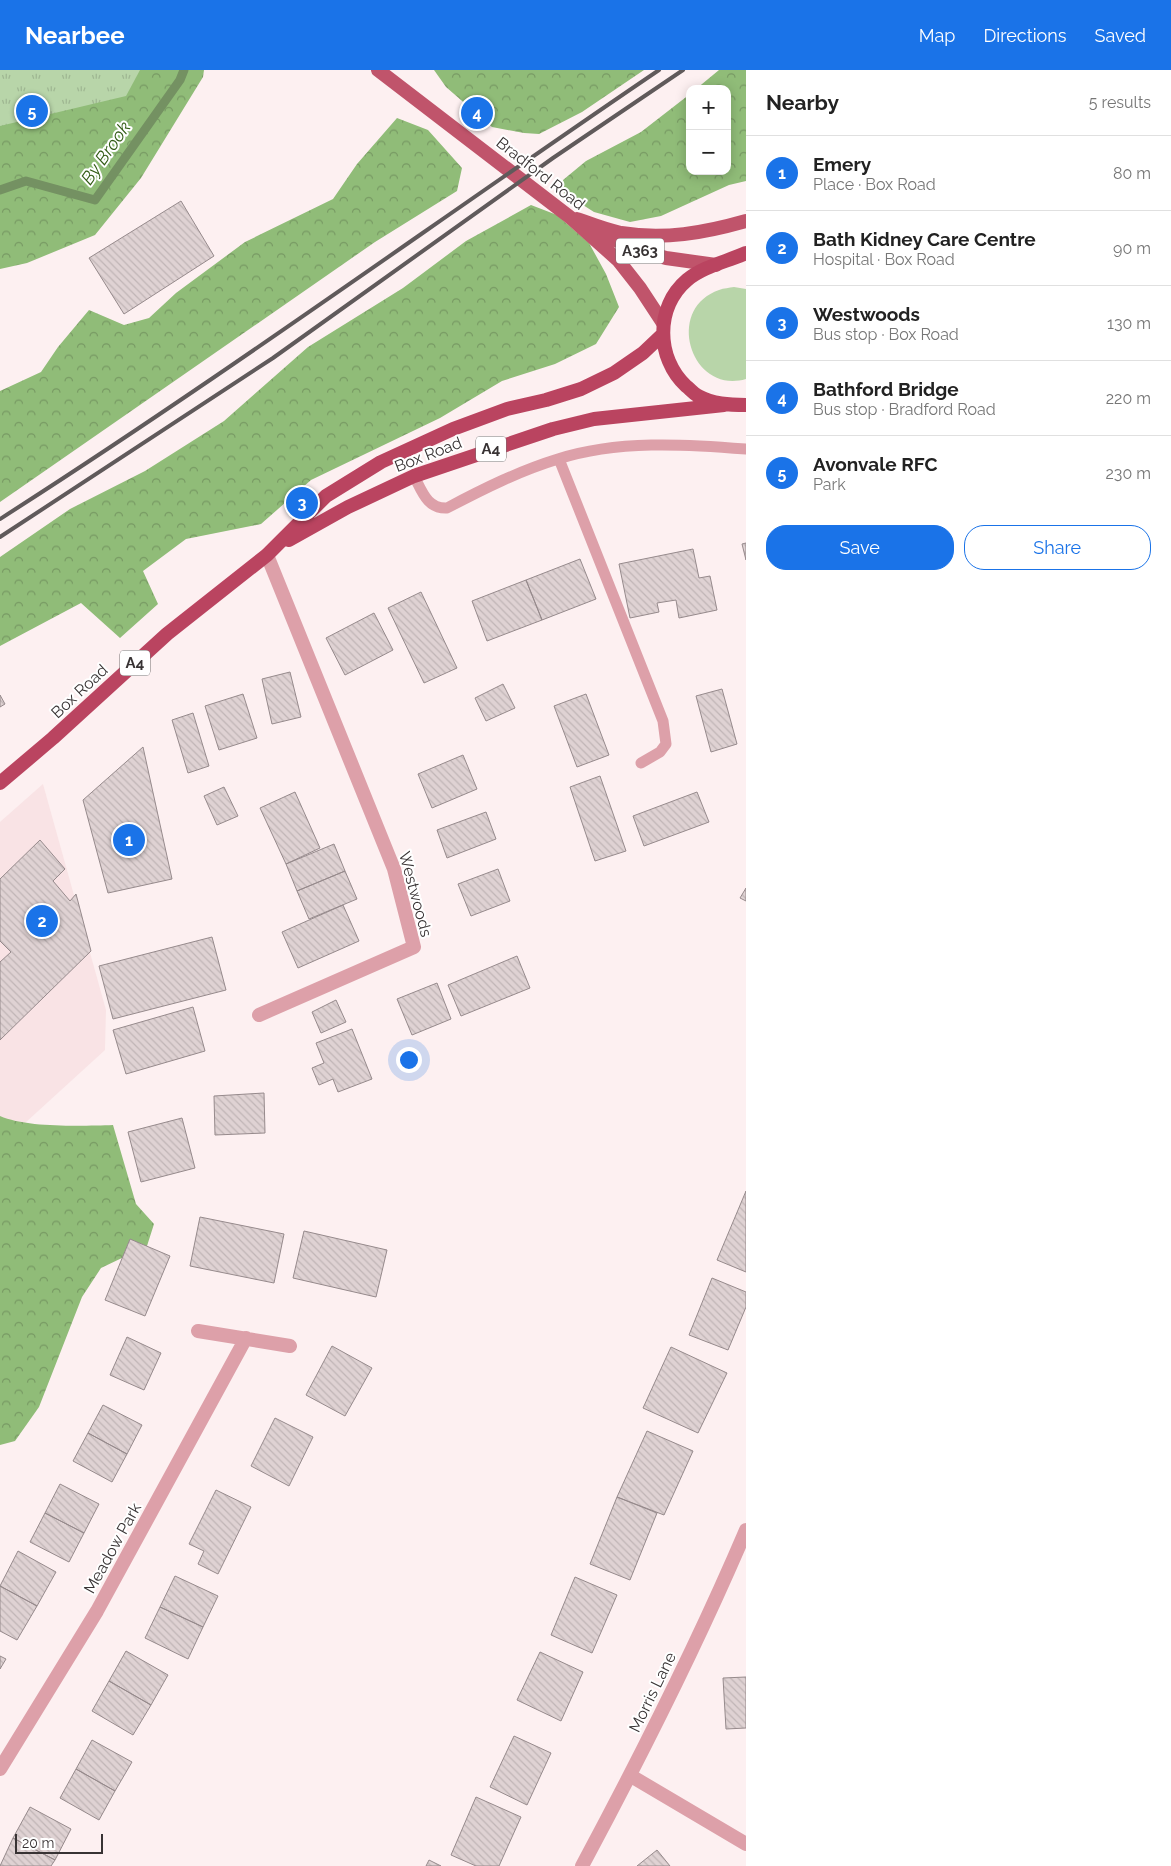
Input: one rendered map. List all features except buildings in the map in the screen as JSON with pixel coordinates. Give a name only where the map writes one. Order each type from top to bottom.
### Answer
[{"type":"highway","points":[[746,253],[720,264],[707,267],[686,281],[671,300],[663,329],[666,355],[677,377],[697,395],[724,405],[746,405]]},
{"type":"highway","points":[[720,264],[746,263]]},
{"type":"highway","name":"Box Road","points":[[0,783],[53,738],[167,634],[270,551],[326,496],[381,462],[453,429],[489,416],[581,389],[614,373],[642,353],[663,329]]},
{"type":"highway","name":"Box Road","points":[[270,551],[348,507],[414,476],[553,429],[594,419],[724,405]]},
{"type":"main road","name":"Bradford Road","points":[[378,70],[571,218],[618,260],[640,288],[663,329]]},
{"type":"main road","points":[[571,218],[619,232],[649,237],[684,235],[746,221]]},
{"type":"main road","name":"A363","points":[[571,218],[634,249],[666,258],[720,264]]},
{"type":"street","name":"Westwoods","points":[[259,1015],[414,947],[394,869],[270,551]]},
{"type":"street","points":[[198,1331],[290,1346]]},
{"type":"street","name":"Meadow Park","points":[[0,1769],[97,1611],[246,1338]]},
{"type":"street","name":"Morris Lane","points":[[582,1866],[631,1776],[720,1592],[746,1530]]},
{"type":"street","points":[[631,1776],[746,1844]]},
{"type":"lane","points":[[414,476],[429,503],[438,508],[447,508],[500,480],[559,459],[617,447],[689,444],[746,449]]},
{"type":"lane","points":[[559,459],[663,721],[666,744],[660,752],[641,763]]},
{"type":"shaded area","points":[[43,784],[106,1010],[105,1050],[14,1133],[0,1125],[0,822]]},
{"type":"green space","points":[[0,70],[140,70],[126,96],[0,126]]},
{"type":"green space","points":[[113,70],[204,70],[203,77],[141,178],[95,235],[27,263],[0,269],[0,117]]},
{"type":"green space","points":[[434,70],[644,70],[582,112],[539,134],[492,127],[446,87]]},
{"type":"green space","points":[[719,70],[746,70],[746,181],[729,185],[661,216],[630,222],[594,212],[564,193],[563,180],[586,161],[641,132],[686,97],[686,175],[731,175],[731,85],[701,85]]},
{"type":"green space","points":[[397,118],[428,130],[462,168],[457,191],[375,242],[0,502],[0,391],[41,372],[58,347],[89,310],[124,325],[149,318],[176,293],[245,242],[333,199],[357,164]]},
{"type":"green space","points":[[531,205],[557,215],[589,243],[606,274],[619,307],[596,344],[555,364],[502,381],[440,418],[311,480],[261,524],[186,539],[143,571],[158,604],[120,638],[81,603],[0,646],[0,557],[70,509],[145,471],[224,421],[308,347],[403,288],[466,241]]},
{"type":"green space","points":[[734,287],[746,289],[746,379],[727,381],[711,375],[699,363],[691,348],[689,331],[692,314],[702,300],[719,290]]},
{"type":"green space","points":[[0,1116],[25,1123],[71,1126],[113,1125],[136,1204],[154,1224],[147,1246],[101,1268],[82,1297],[39,1407],[15,1441],[0,1445]]},
{"type":"waterway","name":"By Brook","points":[[0,190],[26,181],[95,200],[180,80],[184,70]]},
{"type":"railway","points":[[0,519],[167,409],[659,70]]},
{"type":"railway","points":[[0,537],[273,358],[553,158],[683,70]]},
{"type":"place","name":"Avonvale RFC","points":[[32,111]]},
{"type":"place","name":"Bathford Bridge","points":[[477,113]]},
{"type":"place","name":"Westwoods","points":[[302,503]]},
{"type":"place","name":"Emery","points":[[129,840]]},
{"type":"place","name":"Bath Kidney Care Centre","points":[[42,921]]}]
